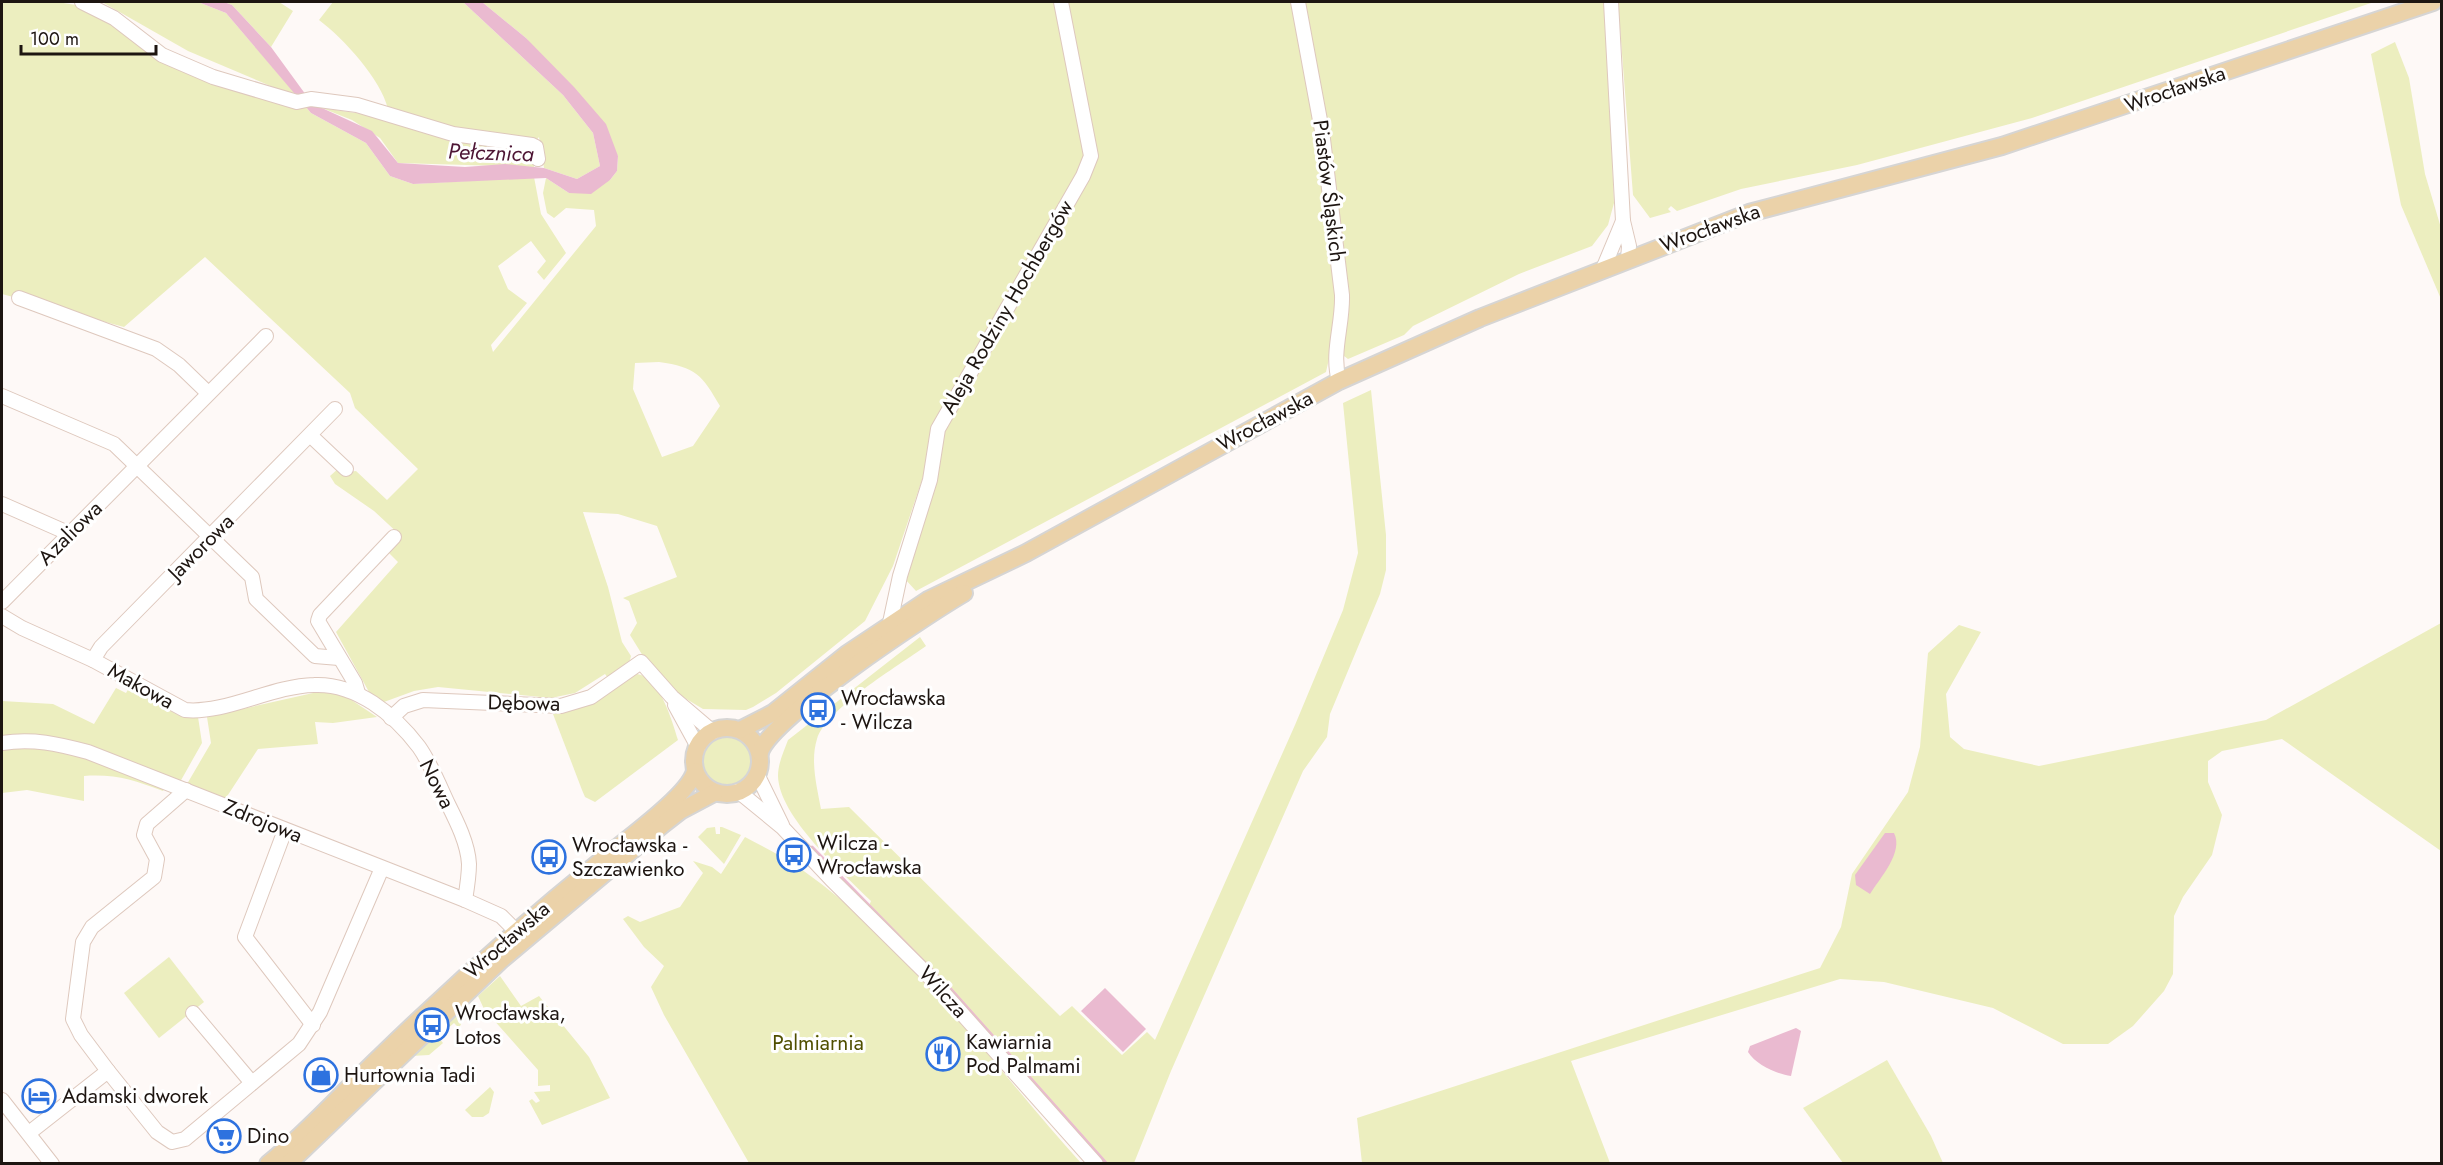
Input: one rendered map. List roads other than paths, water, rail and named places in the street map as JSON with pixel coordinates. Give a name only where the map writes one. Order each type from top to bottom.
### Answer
[{"type":"main road","name":"Wrocławska","points":[[740,730],[773,713],[890,619],[1026,553],[1339,381],[1480,318],[1749,213],[2002,146],[2433,2]]},
{"type":"main road","name":"Wrocławska","points":[[760,752],[780,726],[857,664],[1026,553]]},
{"type":"main road","points":[[740,730],[752,738],[760,752],[757,774],[750,784],[738,791],[714,793],[700,783],[695,771],[698,747],[713,732],[740,730]]},
{"type":"main road","name":"Wrocławska","points":[[268,1164],[299,1138],[379,1058],[516,931],[658,813],[686,787],[695,771]]},
{"type":"main road","name":"Wrocławska","points":[[288,1164],[529,935],[662,825],[687,807],[714,793]]},
{"type":"street","points":[[82,2],[114,18],[162,55],[186,66],[287,99],[366,107],[417,125],[453,134],[532,145],[536,147],[538,159]]},
{"type":"street","name":"Aleja Rodziny Hochbergów","points":[[890,619],[930,480],[938,429],[1083,176],[1091,156],[1060,2]]},
{"type":"street","name":"Piastów Śląskich","points":[[1298,2],[1318,103],[1342,295],[1342,317],[1335,356],[1339,381]]},
{"type":"street","points":[[1611,2],[1623,221],[1629,246],[1628,260]]},
{"type":"street","points":[[1603,270],[1623,221]]},
{"type":"street","points":[[19,298],[156,349],[179,365],[208,393]]},
{"type":"street","name":"Azaliowa","points":[[2,602],[266,336]]},
{"type":"street","points":[[2,396],[114,444],[252,577],[256,599],[315,656],[339,658]]},
{"type":"street","name":"Jaworowa","points":[[93,660],[101,648],[335,409]]},
{"type":"street","points":[[311,436],[346,469]]},
{"type":"street","points":[[2,504],[68,533]]},
{"type":"street","points":[[358,693],[355,683],[318,621],[320,615],[394,537]]},
{"type":"street","points":[[898,587],[911,600],[928,600]]},
{"type":"street","name":"Makowa","points":[[2,616],[93,660],[185,710],[200,711],[286,688],[312,685],[339,686],[358,693]]},
{"type":"street","points":[[857,664],[882,639],[890,619]]},
{"type":"street","name":"Dębowa","points":[[391,718],[404,706],[423,700],[561,706],[591,697],[641,662],[672,697],[713,732]]},
{"type":"street","name":"Nowa","points":[[358,693],[391,718],[420,749],[456,822],[469,863],[465,900]]},
{"type":"street","name":"Dębowa","points":[[672,697],[698,747]]},
{"type":"street","name":"Zdrojowa","points":[[2,744],[22,740],[50,741],[88,752],[465,900],[501,916],[516,931]]},
{"type":"street","name":"Wilcza","points":[[757,774],[782,827]]},
{"type":"street","points":[[186,790],[147,824],[144,835],[157,859],[154,877],[92,927],[83,942],[73,1019],[81,1035],[157,1132],[172,1142],[185,1139],[299,1044],[313,1025],[382,868]]},
{"type":"street","name":"Wilcza","points":[[738,791],[782,827],[924,971],[1096,1164]]},
{"type":"street","points":[[285,830],[245,937],[313,1025]]},
{"type":"street","points":[[193,1013],[252,1083]]},
{"type":"street","points":[[28,1133],[108,1071]]},
{"type":"street","points":[[2,1100],[52,1164]]},
{"type":"waterway","points":[[812,847],[938,976]]},
{"type":"waterway","points":[[948,986],[1107,1164]]},
{"type":"place","name":"Wrocławska - Wilcza","points":[[818,710]]},
{"type":"place","name":"Wilcza - Wrocławska","points":[[794,855]]},
{"type":"place","name":"Wrocławska - Szczawienko","points":[[549,857]]},
{"type":"place","name":"Wrocławska, Lotos","points":[[432,1025]]},
{"type":"place","name":"Kawiarnia Pod Palmami","points":[[943,1054]]},
{"type":"place","name":"Hurtownia Tadi","points":[[321,1075]]},
{"type":"place","name":"Adamski dworek","points":[[39,1096]]},
{"type":"place","name":"Dino","points":[[224,1136]]},
{"type":"water label","name":"Pełcznica","points":[[491,152]]},
{"type":"park label","name":"Palmiarnia","points":[[818,1043]]}]
